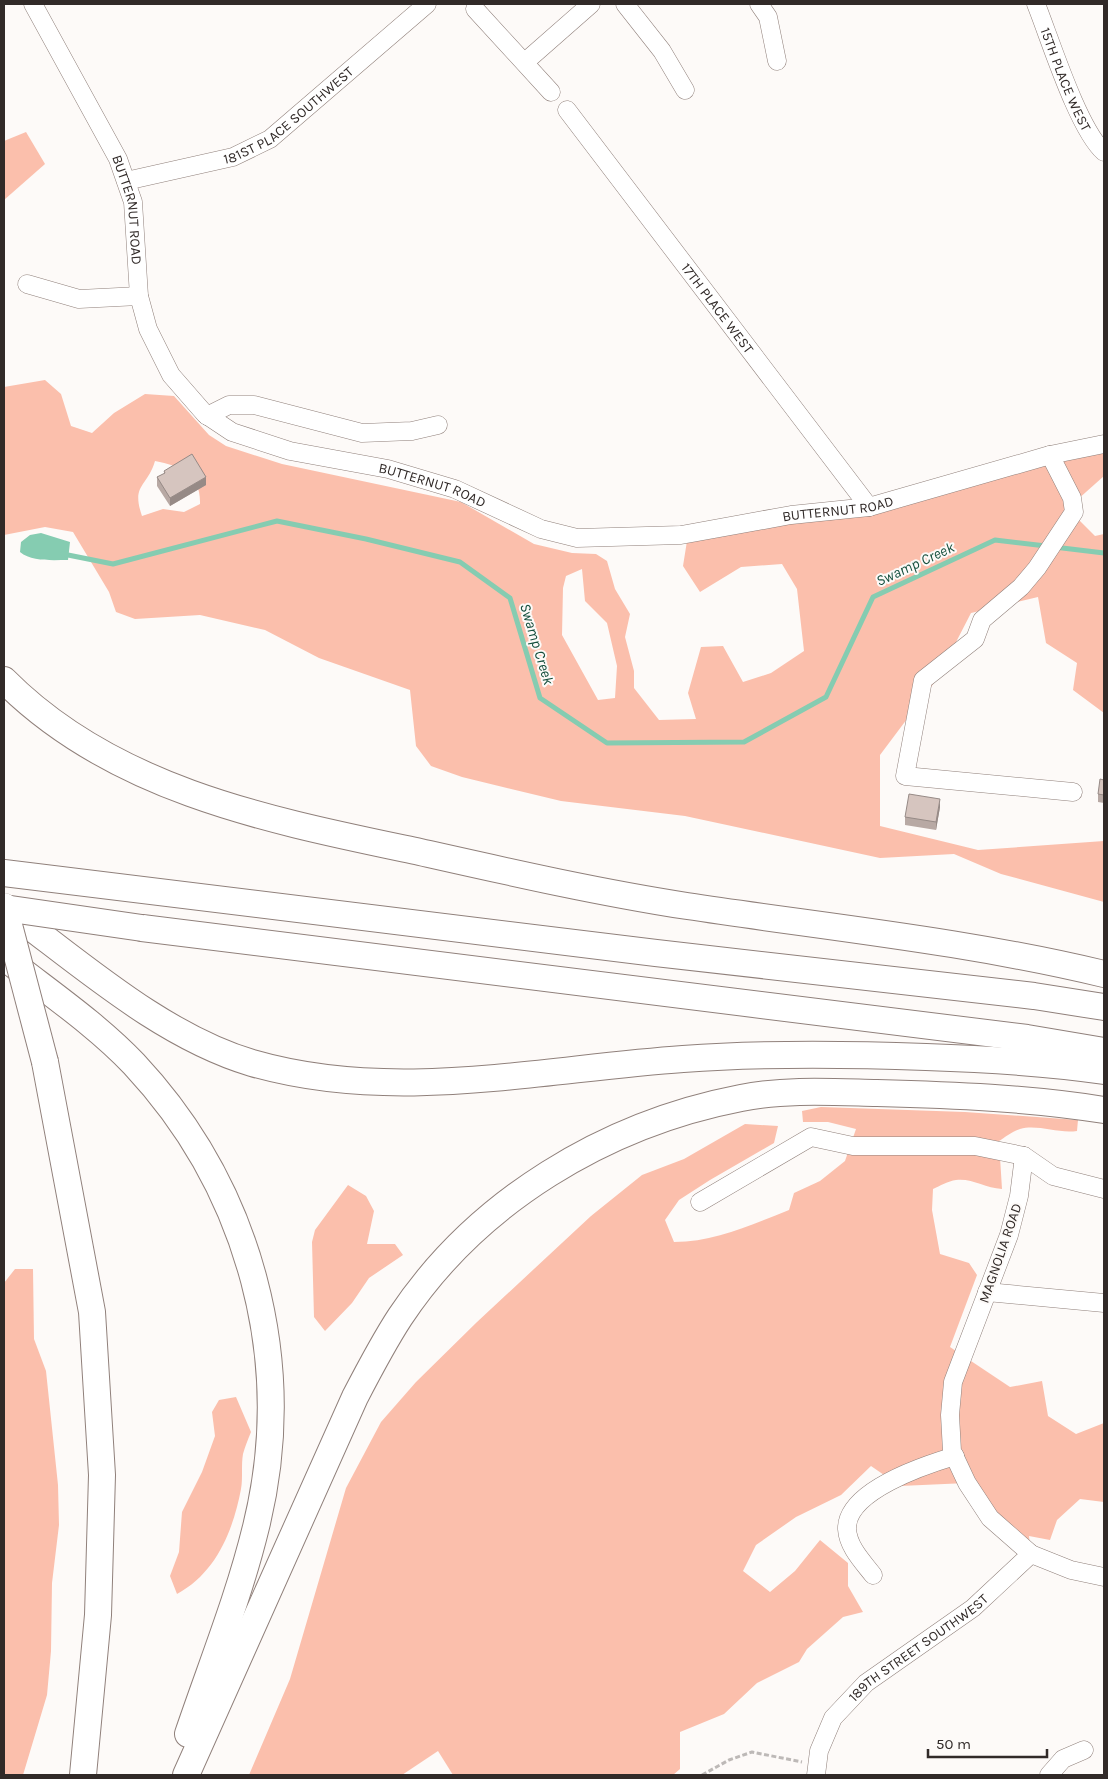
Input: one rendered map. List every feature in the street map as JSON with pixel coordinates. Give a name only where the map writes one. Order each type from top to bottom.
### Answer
[{"type":"highway","points":[[4,680],[60,726],[122,765],[160,783],[214,802],[281,821],[597,890],[682,905],[1038,958],[1104,974]]},
{"type":"highway","points":[[4,869],[63,880]]},
{"type":"highway","points":[[4,873],[656,954],[1034,996],[1104,1008]]},
{"type":"highway","points":[[4,907],[142,928],[1008,1036],[1104,1051]]},
{"type":"highway","points":[[4,907],[45,1062],[92,1312],[102,1475],[98,1615],[84,1775]]},
{"type":"highway","points":[[4,907],[117,991],[178,1030],[251,1062],[335,1079],[380,1083],[432,1082],[682,1059],[802,1054],[978,1059],[1104,1071]]},
{"type":"highway","points":[[4,957],[109,1040],[160,1093],[179,1119],[202,1153],[239,1231],[252,1270],[264,1319],[269,1363],[269,1419],[263,1491],[256,1526],[174,1775]]},
{"type":"highway","points":[[186,1775],[355,1398],[377,1355],[400,1316],[436,1270],[461,1243],[523,1191],[593,1147],[627,1132],[661,1119],[743,1098],[799,1092],[945,1094],[1104,1110]]},
{"type":"street","name":"BUTTERNUT ROAD","points":[[34,4],[118,159],[126,181],[133,202],[139,296],[148,329],[162,360],[181,389],[207,416],[232,432],[290,451],[388,469],[455,489],[541,529],[577,538],[681,535],[791,515],[869,507],[1050,455],[1104,444]]},
{"type":"street","name":"181ST PLACE SOUTHWEST","points":[[126,181],[233,157],[270,139],[427,4]]},
{"type":"street","points":[[525,62],[591,4]]},
{"type":"street","points":[[624,4],[662,51],[685,90]]},
{"type":"street","points":[[759,4],[768,17],[777,61]]},
{"type":"street","name":"15TH PLACE WEST","points":[[1036,4],[1082,120],[1098,146],[1104,152]]},
{"type":"street","points":[[475,9],[551,92]]},
{"type":"street","name":"17TH PLACE WEST","points":[[567,110],[869,507]]},
{"type":"street","points":[[28,284],[78,299],[139,296]]},
{"type":"street","points":[[207,416],[230,404],[254,405],[362,434],[412,431],[438,426]]},
{"type":"street","points":[[1050,455],[1072,498],[1074,512],[1037,568],[1021,587],[982,620],[975,639],[923,680],[905,776],[1073,792]]},
{"type":"street","points":[[700,1202],[811,1137],[853,1146],[922,1148],[975,1146],[1024,1156],[1053,1176],[1104,1189]]},
{"type":"street","name":"MAGNOLIA ROAD","points":[[1024,1156],[1020,1196],[1009,1236],[953,1382],[950,1415],[952,1451],[968,1483],[990,1518],[1031,1554],[1071,1570],[1104,1577]]},
{"type":"street","points":[[987,1292],[1104,1303]]},
{"type":"street","points":[[873,1575],[851,1545],[847,1529],[850,1513],[860,1501],[911,1471],[955,1456]]},
{"type":"street","name":"189TH STREET SOUTHWEST","points":[[818,1764],[833,1718],[866,1683],[973,1608],[1031,1554]]},
{"type":"street","points":[[1049,1775],[1063,1759],[1084,1750]]},
{"type":"path","points":[[702,1775],[729,1760],[752,1752],[818,1764]]},
{"type":"shaded area","points":[[26,132],[45,164],[4,200],[4,141]]},
{"type":"shaded area","points":[[45,380],[61,394],[71,426],[92,433],[114,413],[145,394],[174,396],[209,435],[226,446],[282,464],[461,502],[534,544],[572,553],[596,554],[607,561],[615,589],[630,614],[625,637],[634,671],[634,688],[659,720],[696,719],[688,693],[701,647],[723,646],[743,682],[771,673],[804,651],[797,589],[782,564],[741,567],[700,592],[683,566],[687,541],[1040,463],[1104,453],[1104,476],[1077,500],[1077,518],[1095,536],[1104,534],[1104,713],[1073,690],[1077,663],[1046,643],[1038,597],[971,613],[937,679],[880,755],[880,826],[978,850],[1104,841],[1104,902],[1001,874],[954,854],[880,858],[685,816],[561,801],[462,777],[431,766],[416,746],[410,690],[319,658],[265,630],[200,615],[135,619],[116,612],[109,592],[73,532],[45,527],[4,535],[4,387]],"holes":[[[155,461],[188,473],[197,485],[200,504],[184,512],[163,509],[142,516],[139,506],[139,492]],[[582,569],[585,601],[607,623],[617,666],[615,698],[598,700],[562,635],[563,588],[566,576]]]},
{"type":"shaded area","points":[[41,533],[70,542],[68,560],[37,559],[20,552],[21,542],[30,535]]},
{"type":"shaded area","points":[[821,1107],[965,1112],[1078,1120],[1077,1131],[1027,1128],[1009,1134],[999,1141],[1002,1189],[968,1180],[950,1181],[933,1189],[932,1210],[940,1254],[969,1263],[977,1275],[950,1347],[1010,1387],[1042,1381],[1048,1416],[1076,1434],[1104,1423],[1104,1502],[1080,1499],[1057,1520],[1050,1540],[1029,1536],[1031,1554],[967,1483],[900,1486],[871,1466],[841,1495],[796,1517],[756,1545],[743,1571],[770,1592],[795,1571],[820,1540],[848,1563],[848,1586],[863,1612],[843,1617],[807,1649],[799,1662],[757,1683],[724,1714],[680,1732],[680,1769],[673,1775],[453,1775],[438,1751],[402,1775],[249,1775],[290,1679],[346,1488],[381,1422],[416,1382],[477,1322],[591,1216],[642,1175],[684,1159],[745,1124],[778,1126],[774,1143],[679,1200],[665,1220],[674,1242],[689,1241],[733,1232],[789,1210],[794,1193],[820,1181],[845,1161],[856,1129],[828,1122],[803,1122],[802,1111]]},
{"type":"shaded area","points":[[348,1185],[366,1196],[374,1211],[367,1244],[395,1244],[403,1255],[369,1278],[352,1303],[325,1331],[314,1317],[312,1242],[315,1230]]},
{"type":"shaded area","points":[[15,1269],[33,1269],[34,1339],[46,1371],[58,1485],[59,1525],[52,1583],[51,1651],[47,1695],[23,1775],[4,1775],[4,1283]]},
{"type":"shaded area","points":[[236,1397],[251,1432],[243,1454],[242,1480],[238,1505],[228,1535],[212,1563],[191,1585],[177,1594],[170,1576],[179,1552],[182,1512],[202,1472],[215,1436],[212,1412],[219,1400]]},
{"type":"building","points":[[192,454],[206,477],[170,498],[157,477]]},
{"type":"building","points":[[1100,779],[1104,780],[1104,795],[1098,794]]},
{"type":"building","points":[[909,794],[940,799],[936,822],[905,817]]},
{"type":"waterway","name":"Swamp Creek","points":[[63,554],[113,564],[277,521],[366,539],[460,562],[510,598],[540,698],[607,743],[744,742],[826,697],[873,597],[995,540],[1046,546]]},
{"type":"waterway","name":"Swamp Creek","points":[[1054,547],[1104,553]]}]
